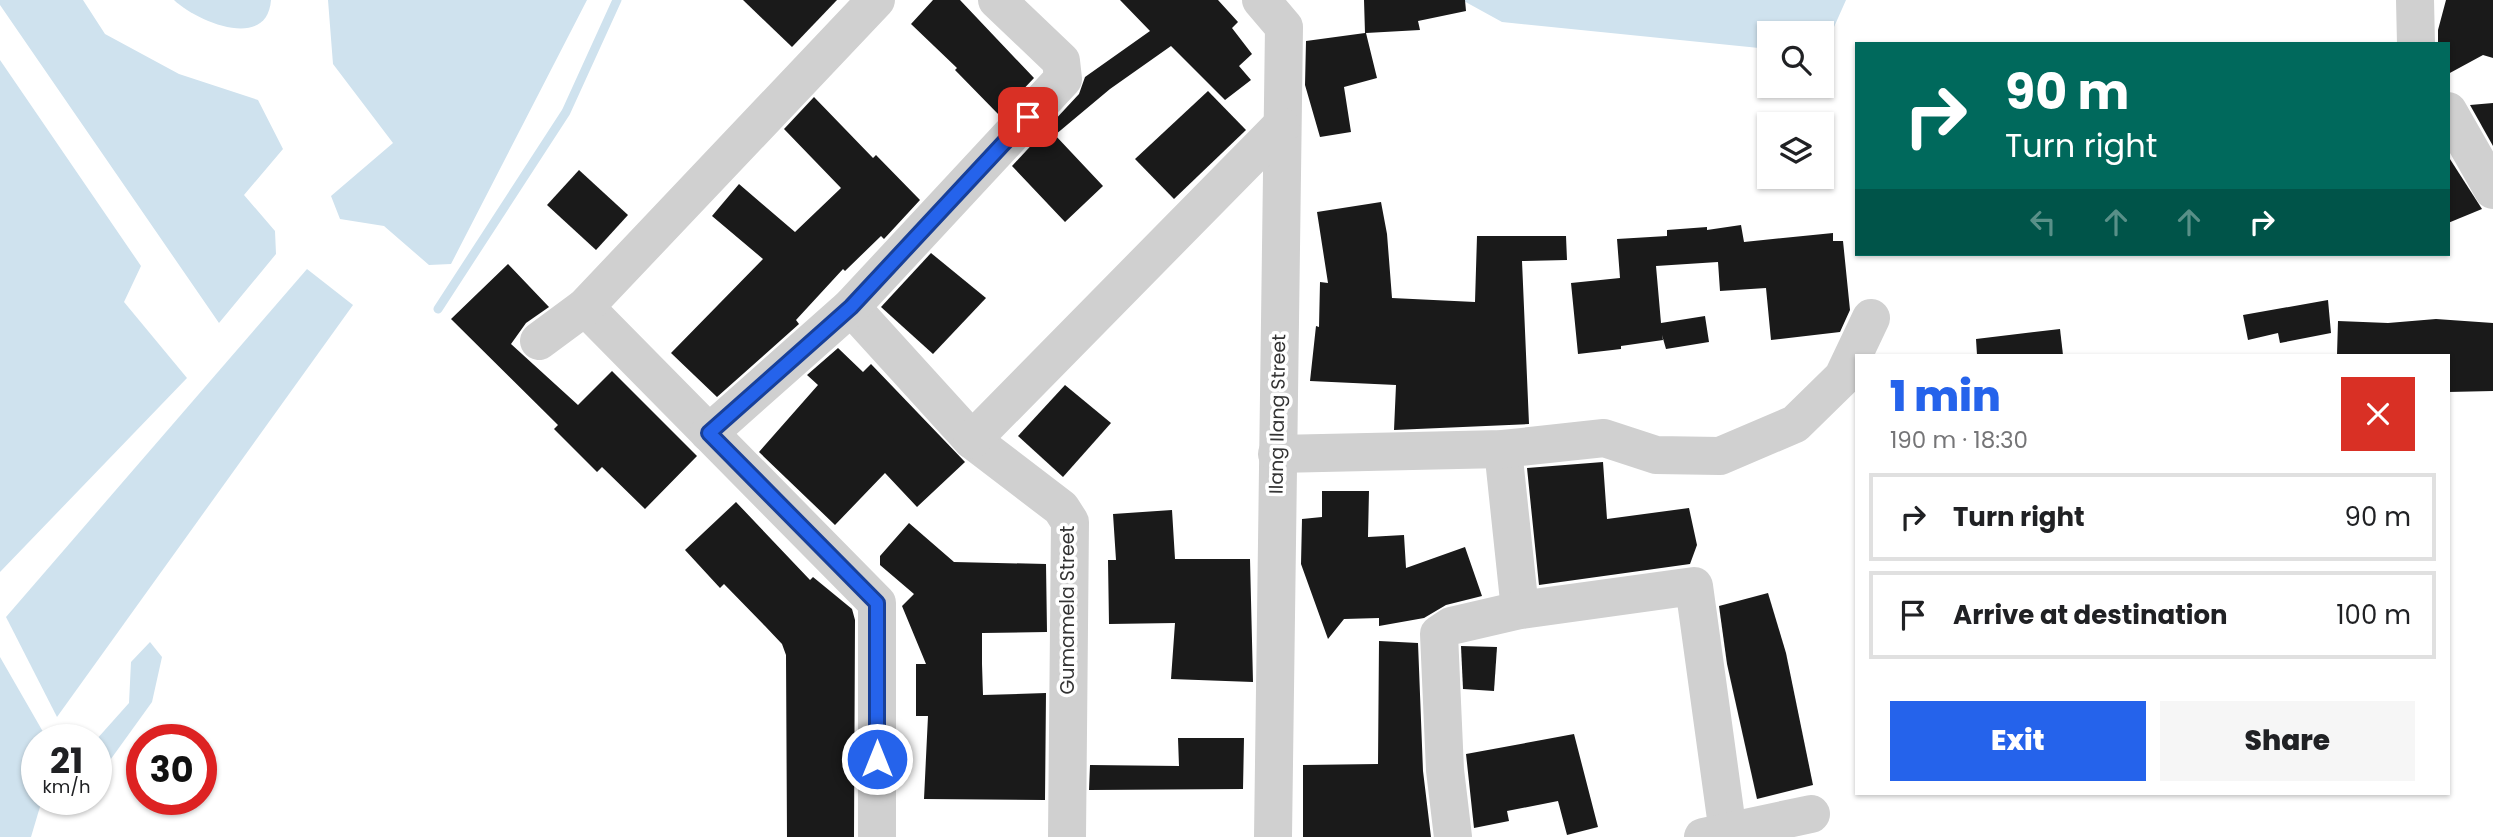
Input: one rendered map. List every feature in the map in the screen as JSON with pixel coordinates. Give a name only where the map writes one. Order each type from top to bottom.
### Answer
[{"type":"street","points":[[539,341],[585,307],[876,0]]},
{"type":"street","points":[[709,433],[851,307],[1063,79],[1060,61],[996,0]]},
{"type":"street","name":"Ilang Ilang Street","points":[[1261,0],[1284,27],[1273,837]]},
{"type":"street","points":[[2415,0],[2416,42]]},
{"type":"street","points":[[2451,120],[2493,190]]},
{"type":"street","points":[[972,440],[1282,126]]},
{"type":"street","points":[[585,307],[877,603],[877,837]]},
{"type":"street","name":"Gumamela Street","points":[[851,307],[972,440],[1061,508],[1070,522],[1066,837]]},
{"type":"street","points":[[1277,454],[1503,449],[1605,438],[1656,455],[1720,456],[1796,425],[1843,377],[1871,318]]},
{"type":"street","points":[[1503,449],[1520,610]]},
{"type":"street","points":[[1453,837],[1444,757],[1439,634],[1451,626],[1520,610],[1694,586],[1714,835],[1811,814]]},
{"type":"water","points":[[0,0],[83,0],[105,34],[179,74],[258,100],[283,149],[244,195],[275,231],[276,254],[219,323],[0,5]]},
{"type":"water","points":[[174,0],[271,0],[267,16],[257,25],[244,28],[213,23]]},
{"type":"water","points":[[328,0],[587,0],[451,264],[429,265],[384,226],[340,219],[331,196],[393,143],[333,64]]},
{"type":"water","points":[[1462,0],[1846,0],[1834,27],[1834,21],[1757,21],[1757,48],[1502,22]]},
{"type":"water","points":[[0,60],[141,266],[124,302],[187,378],[0,572]]},
{"type":"water","points":[[307,269],[353,305],[57,717],[6,617]]},
{"type":"water","points":[[150,642],[162,657],[152,702],[136,724],[126,724],[126,738],[112,757],[110,724],[129,703],[131,662]]},
{"type":"water","points":[[0,657],[39,724],[21,724],[21,815],[38,815],[31,837],[0,837]]},
{"type":"building","points":[[743,0],[837,0],[792,47]]},
{"type":"building","points":[[933,0],[960,0],[1034,78],[999,115],[955,70],[957,68],[911,24]]},
{"type":"building","points":[[1120,0],[1218,0],[1238,22],[1232,28],[1252,54],[1239,66],[1251,80],[1225,100],[1171,46],[1110,89],[1055,135],[1103,186],[1065,222],[1012,166],[1079,94],[1085,77],[1150,31]]},
{"type":"building","points":[[1364,0],[1465,0],[1466,11],[1418,21],[1420,30],[1366,33],[1377,78],[1344,87],[1351,132],[1320,137],[1305,85],[1306,41],[1365,33]]},
{"type":"building","points":[[2446,0],[2493,0],[2493,58],[2483,55],[2450,73],[2450,42],[2438,42],[2438,30]]},
{"type":"building","points":[[1208,91],[1246,130],[1174,199],[1135,159]]},
{"type":"building","points":[[814,97],[873,158],[876,155],[920,200],[884,239],[881,236],[845,271],[843,269],[796,320],[799,324],[717,397],[671,353],[763,259],[712,216],[739,184],[795,232],[841,188],[784,129]]},
{"type":"building","points":[[2493,103],[2493,146],[2470,105]]},
{"type":"building","points":[[2450,159],[2482,209],[2450,222]]},
{"type":"building","points":[[579,170],[628,215],[596,250],[547,205]]},
{"type":"building","points":[[1381,202],[1387,234],[1392,298],[1475,302],[1477,236],[1566,236],[1567,260],[1522,261],[1529,424],[1394,430],[1396,385],[1310,381],[1316,326],[1319,327],[1320,282],[1328,283],[1317,212]]},
{"type":"building","points":[[1741,225],[1744,242],[1833,233],[1833,241],[1843,241],[1850,310],[1840,332],[1771,340],[1766,288],[1720,291],[1718,262],[1656,266],[1661,323],[1705,316],[1709,342],[1666,349],[1662,335],[1663,340],[1578,354],[1571,283],[1620,278],[1617,239],[1667,236],[1667,230],[1707,227],[1707,230]]},
{"type":"building","points":[[931,253],[986,298],[933,354],[881,307]]},
{"type":"building","points":[[508,264],[549,307],[526,323],[511,344],[578,405],[612,371],[697,456],[645,509],[602,467],[597,472],[554,429],[558,425],[451,319]]},
{"type":"building","points":[[2328,300],[2331,333],[2280,343],[2278,333],[2248,340],[2243,315]]},
{"type":"building","points":[[2436,319],[2493,323],[2493,391],[2450,392],[2450,354],[2337,354],[2338,321],[2388,323]]},
{"type":"building","points":[[2060,329],[2063,354],[1977,354],[1976,339]]},
{"type":"building","points":[[838,348],[863,372],[871,364],[965,462],[917,507],[885,473],[835,525],[759,452],[818,385],[807,375]]},
{"type":"building","points":[[1065,385],[1111,423],[1063,477],[1018,436]]},
{"type":"building","points":[[1603,462],[1607,519],[1689,508],[1697,545],[1690,564],[1539,585],[1527,468]]},
{"type":"building","points":[[1322,491],[1369,491],[1368,537],[1404,535],[1406,568],[1465,547],[1482,596],[1446,605],[1424,618],[1379,626],[1379,618],[1344,619],[1328,639],[1301,564],[1302,519],[1322,517]]},
{"type":"building","points":[[736,502],[810,580],[813,577],[852,609],[855,620],[854,837],[787,837],[786,655],[782,644],[765,626],[724,584],[720,588],[685,550]]},
{"type":"building","points":[[1172,510],[1175,559],[1250,559],[1253,682],[1171,679],[1175,623],[1109,624],[1108,560],[1116,560],[1113,514]]},
{"type":"building","points":[[909,523],[954,562],[1046,564],[1047,632],[982,633],[983,695],[1046,693],[1045,800],[924,799],[928,716],[916,716],[916,664],[926,664],[902,606],[914,594],[880,565],[880,556]]},
{"type":"building","points":[[1768,593],[1786,653],[1813,785],[1757,799],[1727,664],[1719,606]]},
{"type":"building","points":[[1379,641],[1418,643],[1423,771],[1431,837],[1303,837],[1303,765],[1378,764]]},
{"type":"building","points":[[1461,646],[1497,647],[1494,691],[1463,689]]},
{"type":"building","points":[[1574,734],[1598,827],[1567,835],[1558,801],[1507,811],[1509,821],[1474,828],[1466,754]]},
{"type":"building","points":[[1178,738],[1244,738],[1243,789],[1089,790],[1090,765],[1179,766]]},
{"type":"waterway","points":[[438,309],[566,112],[617,0]]},
{"type":"route","points":[[877,759],[877,603],[709,433],[851,307],[1028,117]]}]
